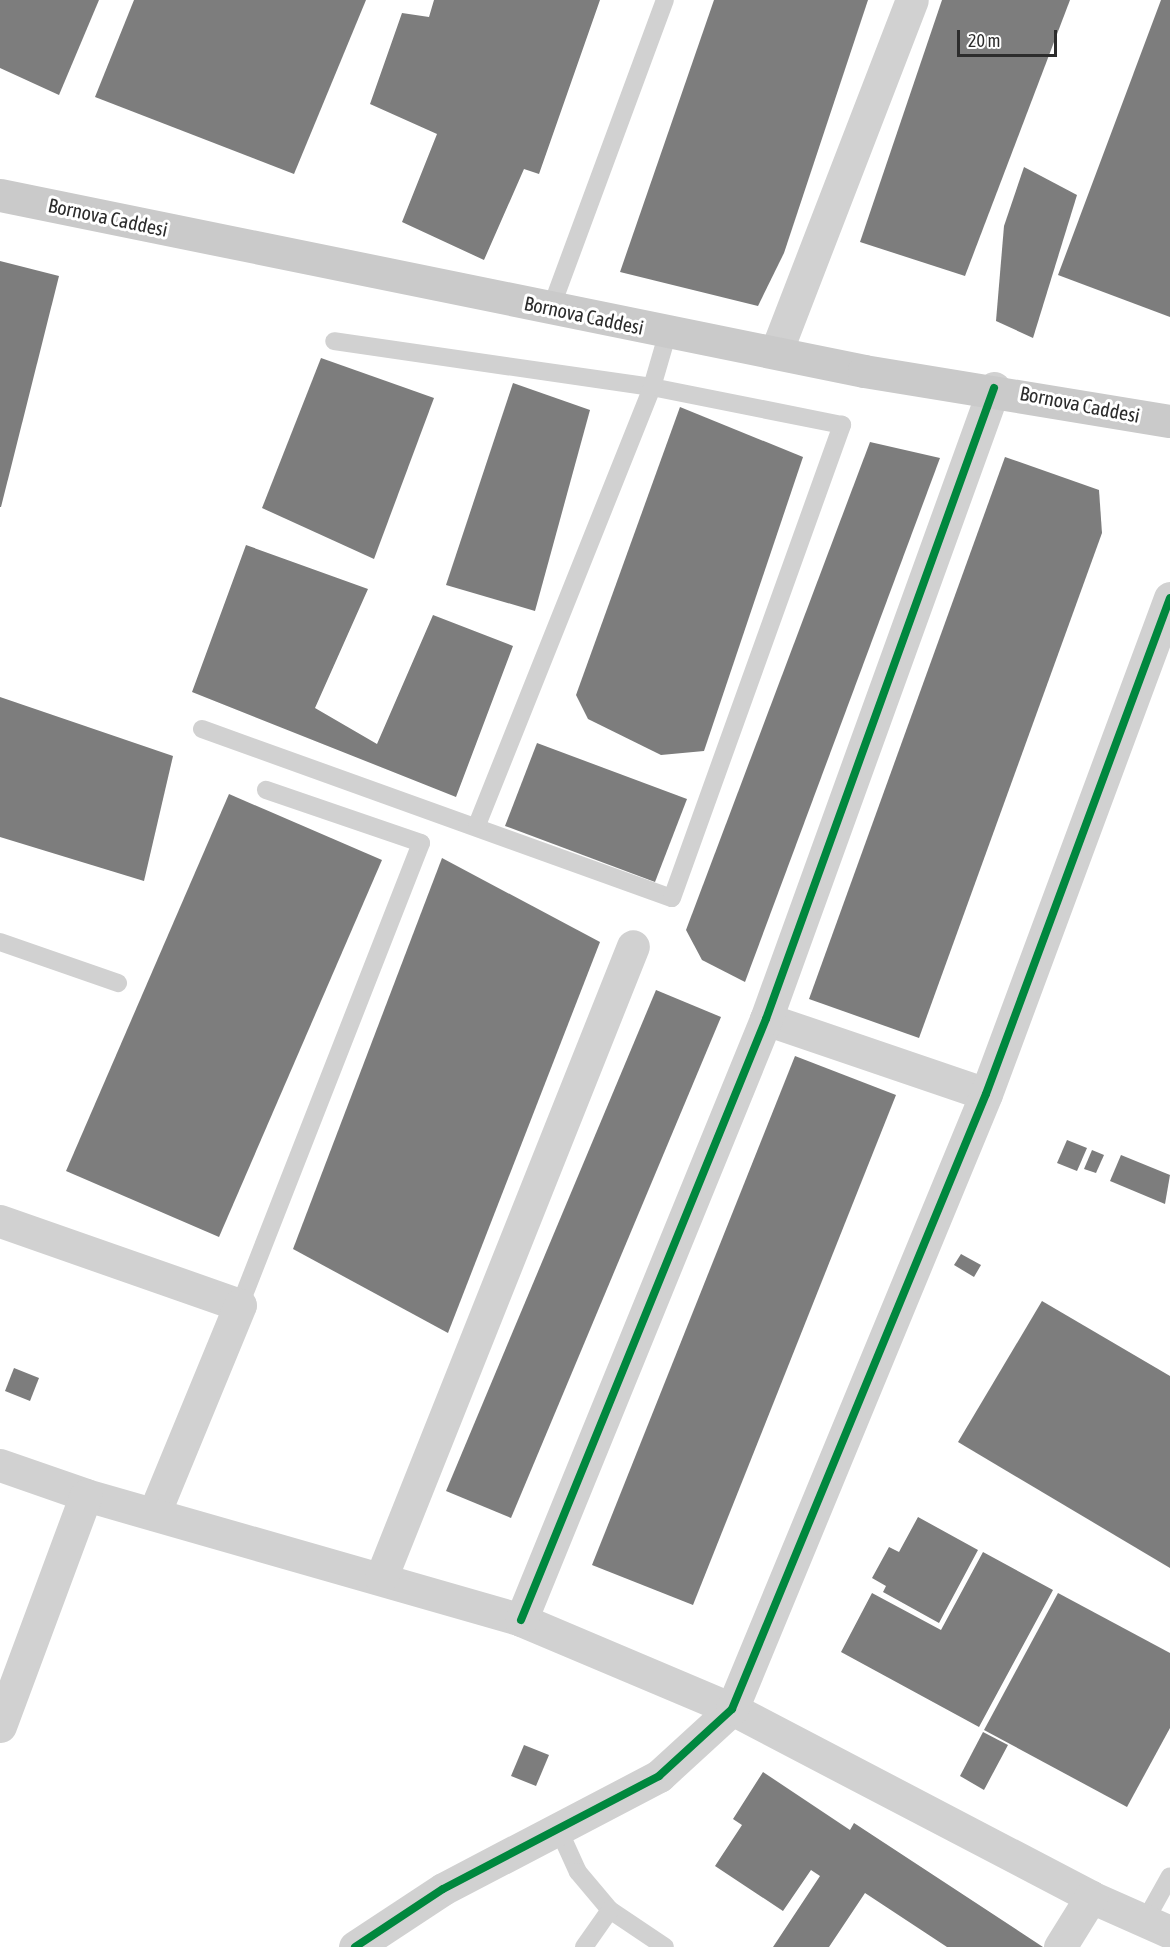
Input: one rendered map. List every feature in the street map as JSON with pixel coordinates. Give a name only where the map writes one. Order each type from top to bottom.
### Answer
[{"type":"main road","name":"Bornova Caddesi","points":[[0,195],[668,333],[994,388],[1170,421]]},
{"type":"street","points":[[776,352],[912,0]]},
{"type":"street","points":[[521,1620],[766,1018],[994,388]]},
{"type":"street","points":[[355,1947],[375,1938],[558,1828],[659,1776],[732,1709],[986,1095],[1170,598]]},
{"type":"street","points":[[381,1578],[633,946]]},
{"type":"street","points":[[766,1018],[986,1095]]},
{"type":"street","points":[[0,1221],[240,1305],[154,1514]]},
{"type":"street","points":[[0,1464],[86,1495],[521,1620],[732,1709],[1091,1897],[1158,1926]]},
{"type":"street","points":[[0,1726],[86,1495]]},
{"type":"street","points":[[1060,1947],[1091,1897]]},
{"type":"lane","points":[[550,308],[665,0]]},
{"type":"lane","points":[[477,825],[652,387],[668,333]]},
{"type":"lane","points":[[202,729],[477,825],[672,898],[842,426],[652,387],[334,341]]},
{"type":"lane","points":[[240,1305],[421,843],[266,790]]},
{"type":"lane","points":[[0,942],[118,983]]},
{"type":"lane","points":[[558,1828],[578,1872],[610,1910],[664,1947]]},
{"type":"lane","points":[[1158,1926],[1170,1876]]},
{"type":"lane","points":[[584,1947],[610,1910]]},
{"type":"building","points":[[0,0],[99,0],[59,95],[0,68]]},
{"type":"building","points":[[134,0],[366,0],[294,174],[95,97]]},
{"type":"building","points":[[434,0],[600,0],[539,174],[524,169],[484,260],[402,222],[437,134],[370,104],[402,13],[429,17]]},
{"type":"building","points":[[714,0],[868,0],[784,253],[758,306],[620,272]]},
{"type":"building","points":[[942,0],[1070,0],[965,276],[860,242]]},
{"type":"building","points":[[1161,0],[1170,0],[1170,317],[1058,275]]},
{"type":"building","points":[[1024,167],[1077,195],[1033,338],[996,321],[1004,226]]},
{"type":"building","points":[[0,261],[59,276],[1,507],[0,507]]},
{"type":"building","points":[[321,358],[434,398],[374,559],[262,508]]},
{"type":"building","points":[[513,383],[590,410],[535,611],[446,585]]},
{"type":"building","points":[[680,407],[803,457],[704,751],[661,755],[588,719],[576,695]]},
{"type":"building","points":[[870,442],[940,458],[745,982],[702,960],[686,930]]},
{"type":"building","points":[[1005,457],[1099,490],[1102,533],[919,1038],[809,999]]},
{"type":"building","points":[[246,545],[368,589],[315,708],[377,744],[433,615],[513,646],[456,797],[192,692]]},
{"type":"building","points":[[0,697],[173,756],[144,881],[0,837]]},
{"type":"building","points":[[537,743],[687,799],[655,882],[505,826]]},
{"type":"building","points":[[229,794],[382,860],[219,1237],[66,1171]]},
{"type":"building","points":[[442,858],[600,942],[448,1333],[293,1249]]},
{"type":"building","points":[[656,990],[721,1017],[511,1518],[446,1491]]},
{"type":"building","points":[[795,1056],[896,1095],[693,1605],[592,1565]]},
{"type":"building","points":[[1067,1140],[1087,1148],[1077,1171],[1057,1163]]},
{"type":"building","points":[[1092,1150],[1104,1155],[1096,1173],[1084,1169]]},
{"type":"building","points":[[1121,1155],[1170,1175],[1165,1204],[1110,1181]]},
{"type":"building","points":[[961,1254],[981,1265],[974,1277],[954,1265]]},
{"type":"building","points":[[1042,1301],[1170,1376],[1170,1568],[958,1442]]},
{"type":"building","points":[[14,1368],[39,1378],[30,1401],[5,1391]]},
{"type":"building","points":[[918,1517],[978,1550],[939,1623],[883,1592],[886,1586],[872,1578],[889,1547],[899,1552]]},
{"type":"building","points":[[983,1552],[1053,1590],[979,1727],[841,1652],[872,1593],[941,1630]]},
{"type":"building","points":[[1058,1593],[1170,1653],[1170,1728],[1127,1807],[984,1730]]},
{"type":"building","points":[[983,1732],[1008,1745],[984,1790],[960,1776]]},
{"type":"building","points":[[524,1745],[549,1755],[536,1786],[511,1776]]},
{"type":"building","points":[[763,1772],[850,1830],[854,1823],[1043,1947],[947,1947],[865,1893],[829,1947],[773,1947],[820,1876],[811,1870],[783,1911],[715,1866],[742,1825],[733,1819]]},
{"type":"cycle path","points":[[521,1620],[766,1019],[994,388]]},
{"type":"cycle path","points":[[355,1947],[443,1889],[659,1776],[732,1709],[986,1094],[1170,598]]}]
